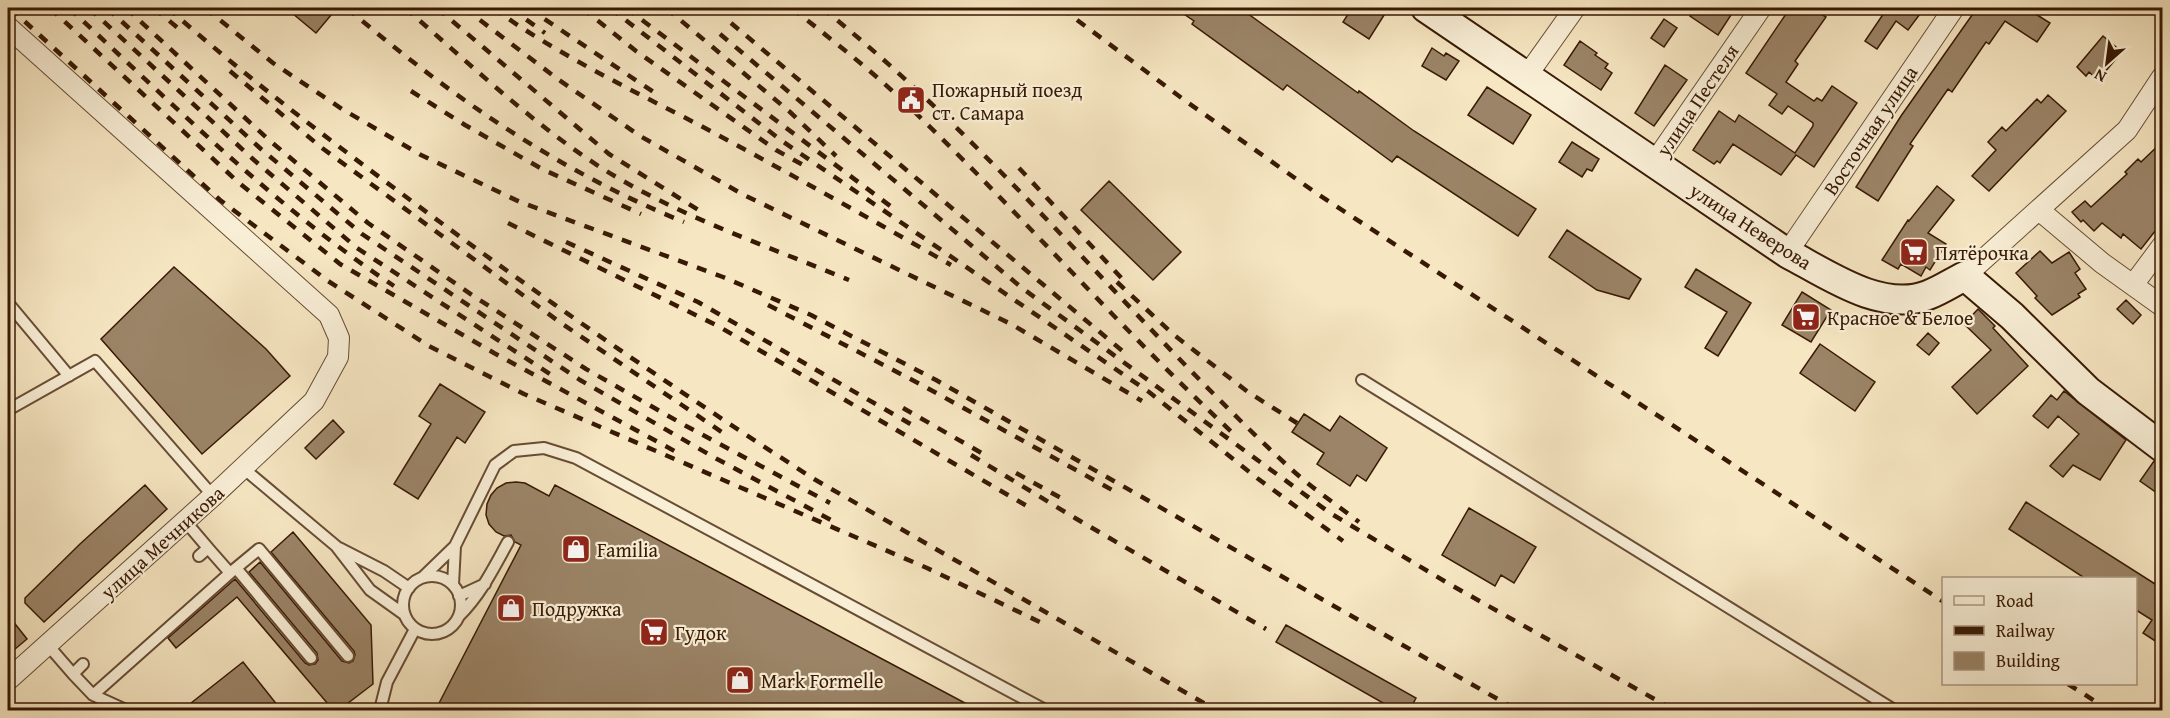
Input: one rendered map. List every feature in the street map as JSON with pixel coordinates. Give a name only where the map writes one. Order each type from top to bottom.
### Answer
[{"type":"street","name":"улица Неверова","points":[[1426,8],[1787,253],[1842,282],[1894,301],[1927,296],[1965,276]]},
{"type":"street","points":[[1526,77],[1575,8]]},
{"type":"street","name":"улица Пестеля","points":[[1654,163],[1761,8]]},
{"type":"street","name":"Восточная улица","points":[[1787,253],[1954,8]]},
{"type":"street","name":"улица Мечникова","points":[[8,27],[329,315],[339,338],[338,357],[314,401],[213,496],[8,680]]},
{"type":"street","points":[[2163,77],[2127,130],[1965,276],[2013,316],[2088,392],[2163,447]]},
{"type":"street","points":[[2039,210],[2102,263],[2163,306]]},
{"type":"street","points":[[2133,285],[2163,246]]},
{"type":"lane","points":[[8,303],[69,376]]},
{"type":"lane","points":[[8,410],[95,361],[213,496]]},
{"type":"lane","points":[[1362,381],[1894,711]]},
{"type":"lane","points":[[405,615],[404,600],[408,588],[423,578],[455,546],[495,465],[514,451],[544,448],[576,458],[1045,711]]},
{"type":"lane","points":[[243,468],[336,546],[370,590],[405,615],[416,628],[433,634],[447,629],[475,600],[508,542]]},
{"type":"lane","points":[[185,521],[311,658]]},
{"type":"lane","points":[[336,546],[384,571],[408,588]]},
{"type":"lane","points":[[453,585],[455,546]]},
{"type":"lane","points":[[199,556],[208,548]]},
{"type":"lane","points":[[93,695],[259,549],[348,656]]},
{"type":"lane","points":[[423,578],[440,577],[453,585],[461,606],[456,620]]},
{"type":"lane","points":[[459,596],[486,584]]},
{"type":"lane","points":[[380,710],[387,682],[416,628]]},
{"type":"lane","points":[[47,644],[93,695],[126,711]]},
{"type":"lane","points":[[73,674],[83,664]]},
{"type":"building","points":[[286,8],[337,8],[316,33]]},
{"type":"building","points":[[1175,8],[1240,8],[1358,93],[1359,91],[1414,131],[1536,209],[1518,236],[1397,156],[1392,162],[1287,85],[1283,90],[1192,24],[1194,21]]},
{"type":"building","points":[[1352,8],[1378,8],[1386,12],[1369,39],[1343,22]]},
{"type":"building","points":[[1695,8],[1720,8],[1731,15],[1718,35],[1690,16]]},
{"type":"building","points":[[1790,8],[1812,8],[1826,17],[1795,61],[1798,64],[1786,82],[1814,101],[1817,98],[1822,101],[1832,86],[1857,103],[1814,167],[1796,155],[1781,175],[1733,144],[1720,163],[1717,161],[1714,164],[1693,150],[1719,111],[1735,122],[1739,115],[1795,153],[1813,126],[1813,123],[1788,106],[1782,114],[1769,105],[1777,94],[1746,73]]},
{"type":"building","points":[[1876,8],[1911,8],[1920,14],[1908,30],[1896,21],[1877,49],[1865,41],[1884,13]]},
{"type":"building","points":[[1977,8],[2026,8],[2050,23],[2037,42],[2005,21],[1989,44],[1986,42],[1952,92],[1948,89],[1910,144],[1913,146],[1878,201],[1856,187],[1901,116]]},
{"type":"building","points":[[1664,19],[1677,28],[1664,47],[1651,38]]},
{"type":"building","points":[[2103,36],[2122,52],[2098,80],[2089,72],[2086,76],[2077,67]]},
{"type":"building","points":[[1580,41],[1608,64],[1605,68],[1612,73],[1601,90],[1564,65]]},
{"type":"building","points":[[1432,48],[1444,56],[1446,53],[1459,61],[1446,80],[1422,66]]},
{"type":"building","points":[[1665,65],[1687,80],[1654,126],[1635,113]]},
{"type":"building","points":[[1487,87],[1531,115],[1513,144],[1468,115]]},
{"type":"building","points":[[2048,95],[2066,111],[1989,191],[1972,176],[1996,150],[1988,142],[2002,127],[2006,131],[2037,99],[2041,103]]},
{"type":"building","points":[[2163,141],[2163,221],[2141,249],[2123,234],[2121,238],[2102,223],[2094,231],[2072,212],[2085,201],[2091,207],[2127,174],[2125,172],[2138,159],[2141,162]]},
{"type":"building","points":[[1572,142],[1599,159],[1592,171],[1587,169],[1582,177],[1559,162]]},
{"type":"building","points":[[1109,181],[1181,252],[1153,280],[1081,210]]},
{"type":"building","name":"Пятёрочка","points":[[1937,186],[1954,200],[1928,233],[1946,244],[1930,270],[1926,267],[1921,276],[1901,264],[1898,269],[1882,260],[1908,220]]},
{"type":"building","points":[[1567,230],[1641,279],[1629,299],[1597,290],[1549,257]]},
{"type":"building","points":[[2040,251],[2052,263],[2069,252],[2080,269],[2075,273],[2086,289],[2078,294],[2080,297],[2052,315],[2035,298],[2037,296],[2016,273]]},
{"type":"building","points":[[174,267],[266,349],[290,376],[202,454],[101,339]]},
{"type":"building","points":[[1696,269],[1751,303],[1718,356],[1705,348],[1727,312],[1685,287]]},
{"type":"building","name":"Красное & Белое","points":[[1802,292],[1831,310],[1811,342],[1782,325]]},
{"type":"building","points":[[2126,300],[2141,315],[2133,324],[2117,309]]},
{"type":"building","points":[[1978,309],[2028,366],[1977,414],[1952,387],[1991,350],[1964,324]]},
{"type":"building","points":[[1928,333],[1939,343],[1929,355],[1917,345]]},
{"type":"building","points":[[1820,344],[1875,382],[1855,411],[1800,373]]},
{"type":"building","points":[[440,384],[485,412],[465,443],[457,437],[418,499],[394,484],[431,424],[419,416]]},
{"type":"building","points":[[2064,391],[2126,440],[2100,480],[2073,465],[2063,477],[2050,466],[2079,434],[2058,416],[2048,428],[2033,416],[2051,395],[2057,400]]},
{"type":"building","points":[[1304,414],[1330,431],[1340,416],[1387,448],[1366,481],[1357,475],[1350,486],[1317,464],[1324,453],[1292,432]]},
{"type":"building","points":[[333,420],[344,432],[316,459],[305,448]]},
{"type":"building","points":[[2154,461],[2163,463],[2163,486],[2157,493],[2140,481]]},
{"type":"building","name":"Гудок","points":[[506,483],[525,483],[549,496],[555,485],[980,711],[435,711],[521,545],[515,542],[511,535],[504,536],[496,532],[489,524],[486,515],[487,504],[497,488]]},
{"type":"building","points":[[145,485],[167,509],[44,622],[25,603],[25,598]]},
{"type":"building","points":[[2026,502],[2163,589],[2163,646],[2143,633],[2152,620],[2137,611],[2137,577],[2083,577],[2009,529]]},
{"type":"building","points":[[1469,508],[1536,547],[1514,583],[1501,575],[1495,586],[1442,555]]},
{"type":"building","points":[[293,532],[371,625],[373,684],[347,704],[352,711],[334,711],[237,597],[176,648],[168,638],[235,579],[305,663],[315,664],[318,660],[317,653],[249,572],[260,562],[342,661],[349,663],[353,661],[354,651],[271,552]]},
{"type":"building","points":[[8,615],[27,639],[8,655]]},
{"type":"building","points":[[1286,625],[1416,698],[1409,711],[1397,711],[1276,642]]},
{"type":"building","points":[[243,662],[282,711],[181,711]]},
{"type":"railway","points":[[10,8],[220,200],[328,281],[429,346],[524,394],[927,568],[1042,623]]},
{"type":"railway","points":[[50,8],[238,182],[340,264],[494,353],[680,454]]},
{"type":"railway","points":[[69,8],[226,154],[308,223],[394,286]]},
{"type":"railway","points":[[89,8],[254,160],[357,248],[553,376]]},
{"type":"railway","points":[[107,8],[261,149],[362,234],[580,380],[717,459],[831,520]]},
{"type":"railway","points":[[126,8],[269,140],[368,223],[472,295],[586,369],[686,426],[830,503]]},
{"type":"railway","points":[[154,8],[179,29]]},
{"type":"railway","points":[[168,8],[259,84],[417,205],[564,311],[713,413],[814,479],[1216,710]]},
{"type":"railway","points":[[205,8],[273,63],[342,109],[421,155],[520,202],[723,277],[811,315],[936,380],[1517,710]]},
{"type":"railway","points":[[347,8],[425,71],[507,129],[593,179],[684,222]]},
{"type":"railway","points":[[405,8],[524,111],[600,167],[690,215],[849,280]]},
{"type":"railway","points":[[437,8],[609,154],[700,211]]},
{"type":"railway","points":[[464,8],[559,80],[640,136],[744,195],[1011,324],[1142,401]]},
{"type":"railway","points":[[493,8],[569,57],[766,161],[951,265]]},
{"type":"railway","points":[[510,8],[545,33]]},
{"type":"railway","points":[[528,8],[655,93]]},
{"type":"railway","points":[[582,8],[636,51],[776,150],[803,165]]},
{"type":"railway","points":[[610,8],[782,141],[1149,392],[1257,478],[1343,541]]},
{"type":"railway","points":[[626,8],[893,208]]},
{"type":"railway","points":[[666,8],[790,112],[836,156]]},
{"type":"railway","points":[[792,8],[860,63],[943,139],[1150,353],[1236,436]]},
{"type":"railway","points":[[822,8],[885,61],[945,117],[1004,175],[1174,353],[1291,469],[1359,522]]},
{"type":"railway","points":[[1061,8],[1187,102],[1319,195],[1942,601]]},
{"type":"railway","points":[[731,23],[1126,354]]},
{"type":"railway","points":[[720,34],[1022,288],[1330,513],[1451,585],[1674,710]]},
{"type":"railway","points":[[230,71],[322,148],[561,323],[729,437]]},
{"type":"railway","points":[[411,91],[542,169],[641,214]]},
{"type":"railway","points":[[1019,168],[1127,284]]},
{"type":"railway","points":[[508,223],[718,326],[1032,509]]},
{"type":"railway","points":[[566,242],[698,302],[914,426]]},
{"type":"railway","points":[[1117,282],[1174,335],[1248,392],[1297,423]]},
{"type":"railway","points":[[768,305],[920,384],[1114,491]]},
{"type":"railway","points":[[903,408],[985,455]]},
{"type":"railway","points":[[971,455],[1266,629]]},
{"type":"railway","points":[[1016,473],[1061,498]]},
{"type":"railway","points":[[2070,685],[2109,710]]},
{"type":"place","name":"Пожарный поезд ст. Самара","points":[[911,100]]},
{"type":"place","name":"Пятёрочка","points":[[1914,252]]},
{"type":"place","name":"Красное & Белое","points":[[1806,317]]},
{"type":"place","name":"Familia","points":[[576,549]]},
{"type":"place","name":"Подружка","points":[[511,608]]},
{"type":"place","name":"Гудок","points":[[654,632]]},
{"type":"place","name":"Mark Formelle","points":[[740,680]]}]
